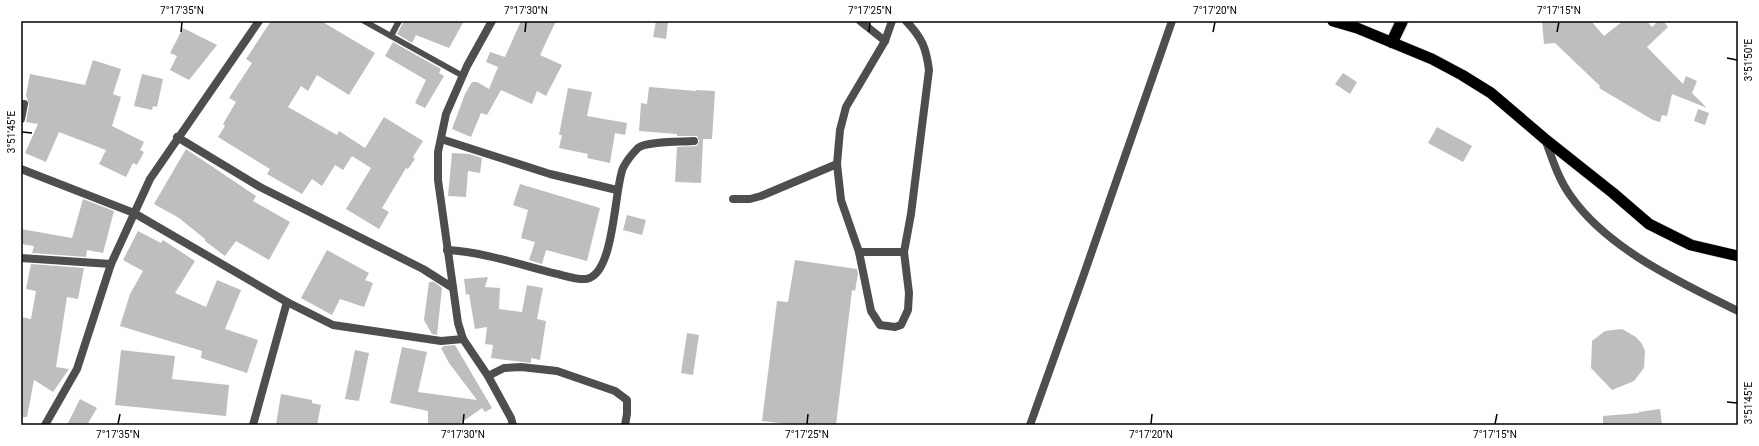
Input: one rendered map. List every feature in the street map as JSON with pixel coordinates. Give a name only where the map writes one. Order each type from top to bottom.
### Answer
[{"type":"highway","points":[[1333,21],[1357,28],[1392,42],[1432,59],[1462,75],[1491,93],[1649,224],[1691,245],[1738,256]]},
{"type":"highway","points":[[1392,42],[1402,21]]},
{"type":"street","points":[[45,425],[77,369],[111,264],[150,178],[177,137],[259,21]]},
{"type":"street","points":[[492,21],[463,76],[446,114],[438,152],[438,180],[458,323],[463,339],[488,376],[512,418],[513,425]]},
{"type":"street","points":[[860,21],[885,41]]},
{"type":"street","points":[[892,21],[885,41],[846,107],[840,130],[837,164],[841,200],[859,252],[871,311],[880,325],[895,327],[902,325],[908,310],[909,293],[904,252],[911,214],[929,70],[926,51],[916,32],[906,21]]},
{"type":"street","points":[[1030,425],[1172,21]]},
{"type":"street","points":[[21,119],[24,104]]},
{"type":"street","points":[[177,137],[260,187],[423,269],[453,288]]},
{"type":"street","points":[[1545,139],[1569,194],[1592,222],[1640,259],[1689,286],[1738,310]]},
{"type":"street","points":[[441,140],[550,174],[617,190]]},
{"type":"street","points":[[447,250],[470,251],[578,279],[587,279],[596,273],[606,254],[613,232],[617,190],[624,168],[638,148],[649,144],[694,141]]},
{"type":"street","points":[[733,199],[750,199],[761,196],[837,164]]},
{"type":"street","points":[[21,169],[134,213],[287,302],[333,325],[441,341],[463,339]]},
{"type":"street","points":[[859,252],[904,252]]},
{"type":"street","points":[[21,258],[111,264]]},
{"type":"street","points":[[253,425],[287,302]]},
{"type":"street","points":[[488,376],[504,368],[521,367],[557,371],[616,391],[627,400],[625,425]]},
{"type":"lane","points":[[364,21],[463,76]]},
{"type":"lane","points":[[391,36],[399,21]]},
{"type":"building","points":[[271,21],[321,21],[375,53],[349,95],[317,75],[308,91],[301,86],[288,107],[337,135],[339,131],[365,148],[384,117],[423,141],[413,157],[415,159],[408,169],[406,168],[382,208],[389,212],[379,229],[346,209],[371,168],[352,156],[343,170],[335,165],[322,186],[312,179],[302,194],[267,174],[270,169],[218,137],[225,126],[223,124],[236,102],[229,98],[252,63],[246,59]]},
{"type":"building","points":[[404,21],[464,21],[449,48],[416,35],[412,43],[397,34]]},
{"type":"building","points":[[521,21],[556,21],[540,55],[562,65],[546,96],[537,91],[532,104],[501,90],[487,115],[481,113],[471,137],[452,129],[465,94],[472,82],[477,82],[489,89],[498,67],[486,62],[490,52],[505,57]]},
{"type":"building","points":[[656,21],[668,22],[666,39],[653,37]]},
{"type":"building","points":[[1542,21],[1591,21],[1604,36],[1623,21],[1647,21],[1652,27],[1658,21],[1663,21],[1668,27],[1647,47],[1683,84],[1686,76],[1697,81],[1692,93],[1707,108],[1672,94],[1667,116],[1662,115],[1660,122],[1653,120],[1599,88],[1600,86],[1555,43],[1544,44]]},
{"type":"building","points":[[183,28],[217,45],[189,80],[170,70],[177,56],[170,53]]},
{"type":"building","points":[[393,42],[441,69],[439,73],[444,76],[425,108],[415,103],[426,80],[385,56]]},
{"type":"building","points":[[93,60],[121,69],[113,94],[121,97],[112,126],[144,142],[140,150],[144,152],[137,165],[133,163],[126,177],[99,164],[106,150],[59,132],[46,162],[25,153],[38,124],[26,122],[29,105],[26,95],[30,74],[85,85]]},
{"type":"building","points":[[1343,73],[1357,82],[1350,94],[1335,84]]},
{"type":"building","points":[[142,74],[163,79],[157,107],[153,106],[152,110],[134,106]]},
{"type":"building","points":[[649,87],[715,91],[712,139],[703,139],[701,183],[675,182],[677,147],[697,146],[699,141],[697,136],[677,136],[677,134],[639,131],[641,103],[647,104]]},
{"type":"building","points":[[568,88],[592,92],[587,116],[627,123],[625,135],[615,133],[610,163],[587,158],[588,154],[559,148],[562,135],[559,135]]},
{"type":"building","points":[[1698,109],[1709,113],[1705,125],[1694,121]]},
{"type":"building","points":[[1437,127],[1472,146],[1463,162],[1428,143]]},
{"type":"building","points":[[186,149],[256,196],[253,201],[290,222],[269,260],[236,241],[225,256],[179,218],[154,204]]},
{"type":"building","points":[[452,153],[470,154],[482,158],[480,173],[468,171],[466,197],[448,196]]},
{"type":"building","points":[[520,184],[600,208],[587,261],[546,250],[542,264],[529,260],[535,242],[521,238],[528,210],[513,205]]},
{"type":"building","points":[[83,199],[114,211],[103,253],[87,250],[86,257],[32,253],[34,246],[21,244],[21,229],[72,238]]},
{"type":"building","points":[[627,215],[646,220],[642,235],[623,230]]},
{"type":"building","points":[[138,231],[161,243],[163,240],[195,261],[175,293],[206,307],[217,280],[241,290],[225,329],[258,340],[247,373],[201,358],[202,351],[120,326],[130,294],[143,271],[123,260]]},
{"type":"building","points":[[327,250],[369,273],[365,280],[373,283],[364,307],[340,299],[332,315],[301,298]]},
{"type":"building","points":[[795,260],[857,269],[858,274],[855,291],[852,290],[836,425],[796,425],[762,421],[777,301],[788,302]]},
{"type":"building","points":[[31,264],[84,268],[78,299],[67,297],[56,367],[69,369],[53,392],[34,380],[27,417],[21,417],[21,317],[31,319],[36,291],[26,289]]},
{"type":"building","points":[[488,277],[485,287],[500,288],[499,309],[522,312],[527,285],[543,288],[537,319],[546,321],[540,360],[531,358],[531,363],[491,358],[493,345],[485,344],[487,327],[475,329],[469,294],[466,295],[464,279]]},
{"type":"building","points":[[429,282],[434,282],[442,288],[437,335],[432,334],[424,320]]},
{"type":"building","points":[[1622,329],[1636,337],[1642,344],[1645,351],[1644,368],[1634,381],[1612,390],[1591,368],[1592,341],[1605,331]]},
{"type":"building","points":[[687,333],[699,335],[693,375],[681,373]]},
{"type":"building","points":[[455,345],[492,408],[485,412],[482,408],[458,425],[428,425],[428,411],[390,403],[402,347],[427,352],[418,392],[477,400],[449,363],[441,348],[444,346]]},
{"type":"building","points":[[121,350],[175,356],[172,379],[229,385],[226,416],[115,405]]},
{"type":"building","points":[[355,350],[369,353],[359,401],[345,399]]},
{"type":"building","points":[[281,394],[312,400],[312,403],[321,405],[317,425],[276,425]]},
{"type":"building","points":[[80,399],[97,408],[87,425],[67,425]]},
{"type":"building","points":[[1660,409],[1662,425],[1603,425],[1603,416],[1639,413]]}]
